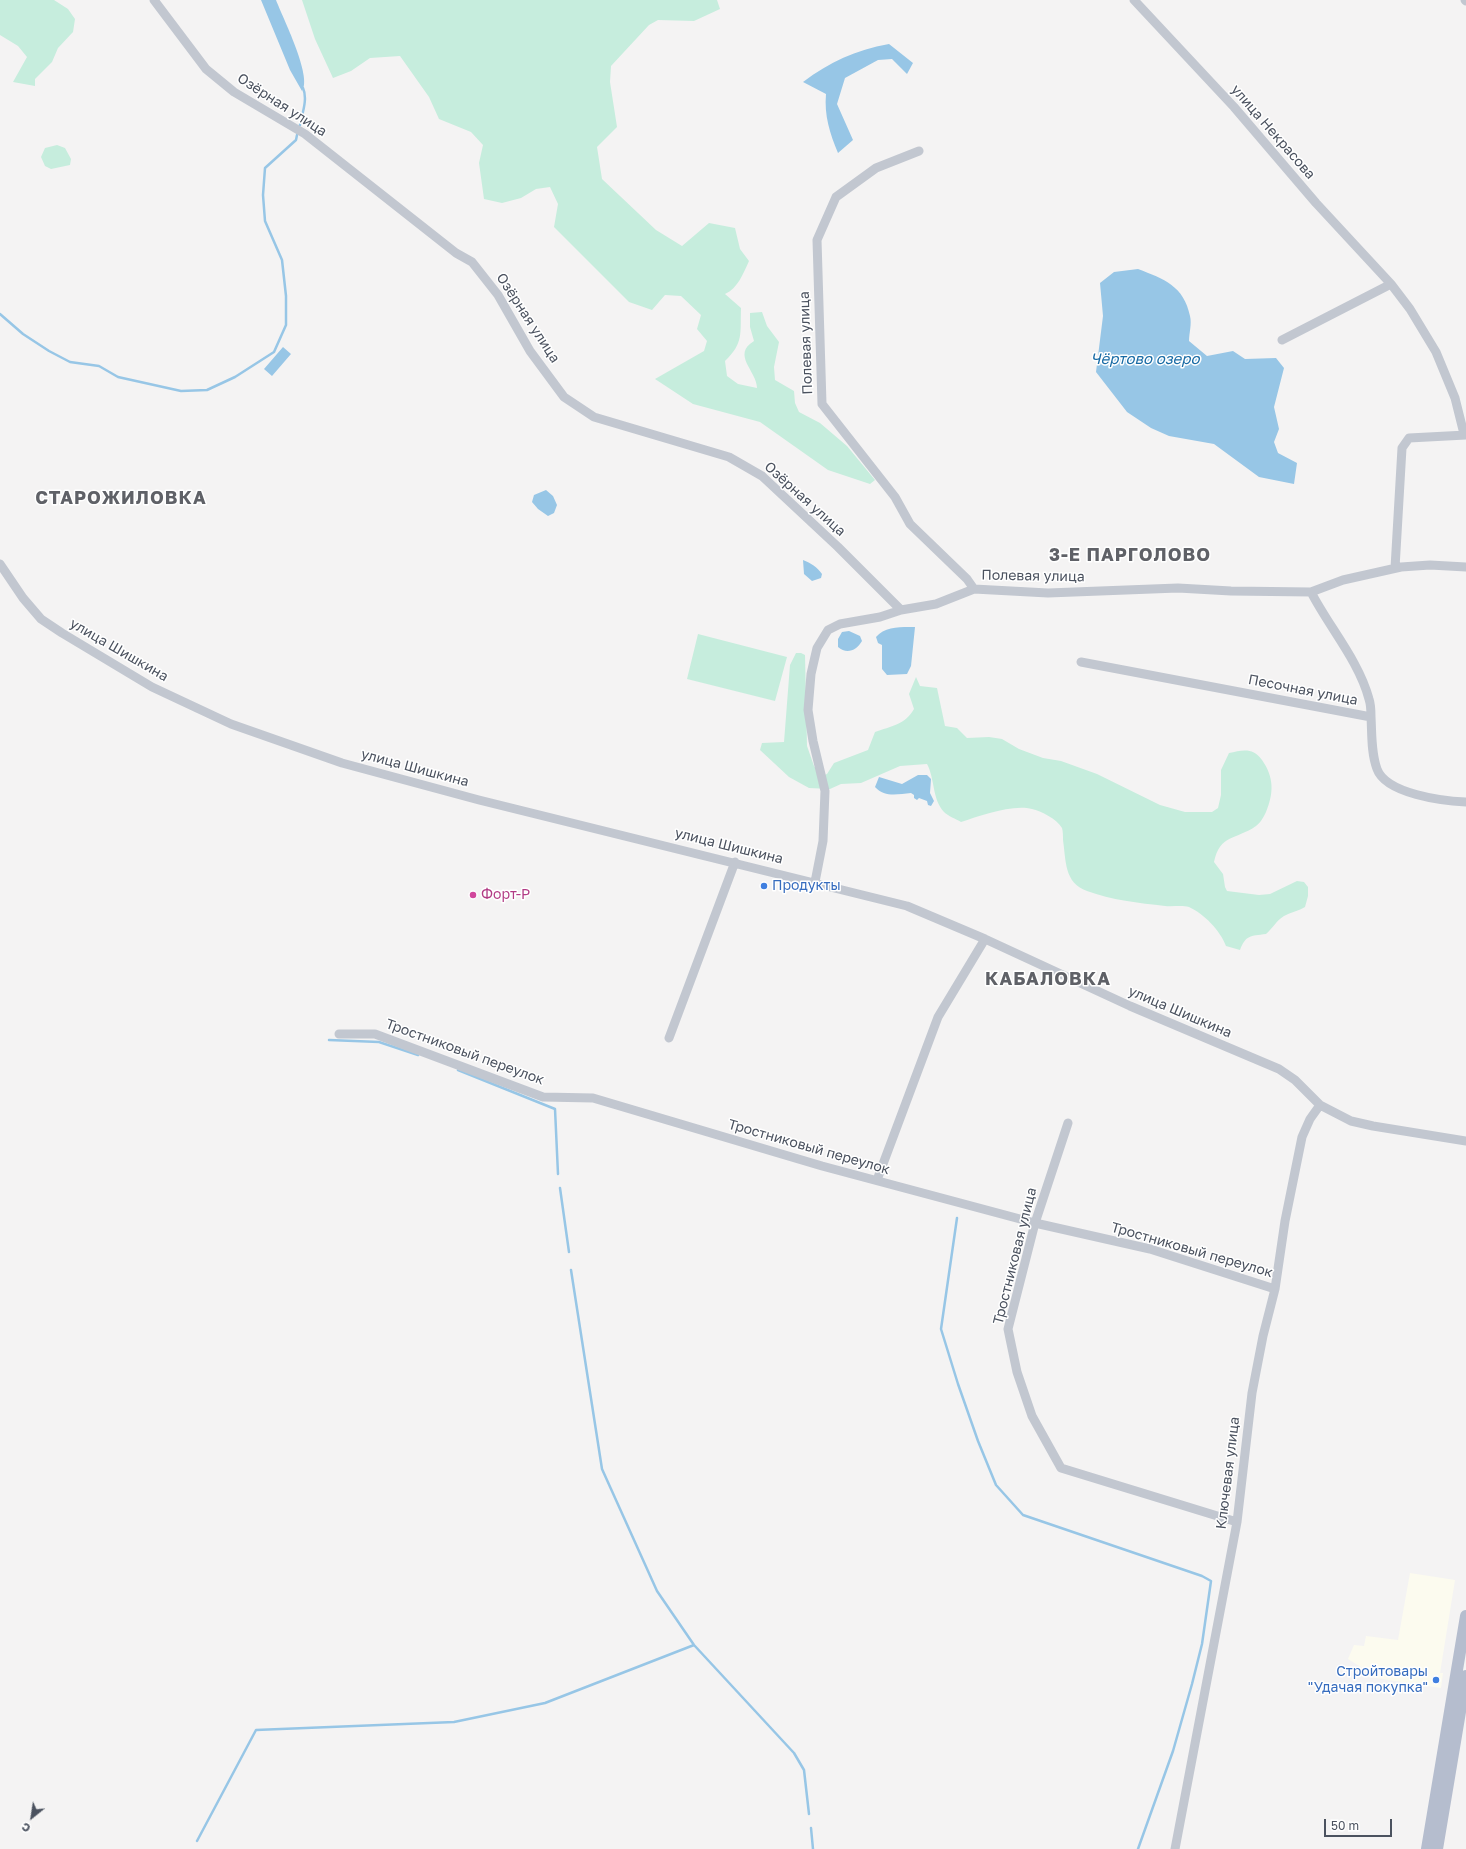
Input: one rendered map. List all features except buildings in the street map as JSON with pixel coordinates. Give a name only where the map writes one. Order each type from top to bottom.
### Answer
[{"type":"main road","points":[[1427,1849],[1466,1616]]},
{"type":"main road","points":[[1437,1849],[1466,1676]]},
{"type":"street","name":"Озёрная улица","points":[[154,0],[206,69],[228,88],[306,134],[456,253],[472,262],[498,295],[530,351],[564,397],[594,417],[729,457],[762,476],[901,610]]},
{"type":"street","name":"улица Некрасова","points":[[1134,0],[1234,107],[1316,203],[1391,284],[1410,309],[1436,352],[1455,398],[1465,434]]},
{"type":"street","name":"Полевая улица","points":[[919,150],[876,168],[836,197],[817,240],[822,404],[895,497],[910,524],[967,579],[974,589],[1048,593],[1178,588],[1231,591],[1311,592],[1343,580],[1395,568],[1430,565],[1466,567]]},
{"type":"street","points":[[1282,340],[1391,284]]},
{"type":"street","points":[[1395,568],[1402,448],[1409,438],[1465,434]]},
{"type":"street","name":"улица Шишкина","points":[[0,564],[23,598],[41,619],[152,687],[231,724],[342,763],[479,800],[735,862],[907,906],[985,939],[1130,1006],[1279,1069],[1295,1080],[1320,1105],[1350,1121],[1466,1141]]},
{"type":"street","points":[[815,882],[823,841],[825,805],[825,791],[813,741],[808,710],[811,674],[817,648],[828,630],[840,624],[880,617],[901,610],[936,604],[974,589]]},
{"type":"street","points":[[1311,592],[1346,649],[1361,679],[1369,699],[1371,717]]},
{"type":"street","name":"Песочная улица","points":[[1081,662],[1371,717],[1374,760],[1377,772],[1385,780],[1410,793],[1444,801],[1466,802]]},
{"type":"street","points":[[669,1038],[735,862]]},
{"type":"street","points":[[877,1180],[938,1017],[985,939]]},
{"type":"street","name":"Тростниковый переулок","points":[[339,1034],[376,1034],[543,1097],[593,1098],[822,1166],[1035,1223],[1150,1249],[1275,1289]]},
{"type":"street","name":"Ключевая улица","points":[[1175,1849],[1237,1522],[1252,1393],[1263,1336],[1275,1289],[1285,1221],[1302,1137],[1310,1119],[1320,1105]]},
{"type":"street","name":"Тростниковая улица","points":[[1068,1123],[1035,1223],[1008,1329],[1017,1372],[1032,1416],[1061,1468],[1237,1522]]},
{"type":"shaded area","points":[[1410,1573],[1455,1580],[1440,1673],[1443,1673],[1441,1688],[1369,1677],[1364,1669],[1348,1659],[1354,1645],[1364,1646],[1366,1636],[1398,1640]]},
{"type":"green space","points":[[0,0],[54,0],[68,9],[75,19],[73,32],[58,48],[52,62],[35,79],[35,86],[13,82],[27,57],[18,46],[0,35]]},
{"type":"green space","points":[[302,0],[717,0],[720,9],[694,21],[658,20],[649,25],[611,66],[610,82],[617,127],[597,147],[602,179],[656,230],[682,246],[709,223],[735,228],[740,249],[749,261],[737,284],[725,294],[741,308],[740,337],[735,349],[725,361],[727,376],[738,384],[757,388],[756,382],[745,358],[745,352],[748,346],[754,341],[750,327],[750,313],[762,312],[767,326],[779,342],[774,367],[775,380],[794,391],[795,403],[799,412],[820,423],[847,446],[875,480],[870,484],[828,470],[760,422],[693,404],[655,379],[704,351],[707,341],[697,329],[701,315],[681,296],[665,295],[652,310],[629,302],[554,227],[558,204],[550,187],[536,189],[521,198],[502,203],[484,199],[479,163],[483,145],[471,132],[439,119],[429,97],[400,56],[370,58],[351,71],[333,78],[315,39]]},
{"type":"green space","points":[[57,145],[65,148],[71,159],[70,165],[51,169],[45,166],[41,157],[45,148]]},
{"type":"green space","points":[[698,634],[787,657],[775,701],[687,679]]},
{"type":"green space","points":[[796,653],[805,655],[807,746],[814,766],[822,776],[827,774],[834,763],[868,750],[875,732],[902,722],[910,714],[914,709],[909,694],[916,677],[920,686],[937,688],[945,726],[957,728],[967,738],[989,737],[1002,739],[1019,749],[1043,758],[1061,761],[1097,774],[1160,805],[1185,812],[1212,812],[1218,808],[1221,795],[1221,770],[1229,753],[1243,750],[1251,751],[1262,760],[1271,779],[1272,785],[1269,805],[1262,820],[1256,826],[1230,839],[1220,847],[1214,862],[1223,874],[1227,891],[1259,895],[1270,894],[1297,881],[1304,882],[1308,887],[1308,896],[1305,907],[1284,916],[1266,934],[1249,937],[1244,941],[1240,950],[1226,946],[1216,928],[1195,910],[1189,907],[1165,906],[1125,901],[1096,894],[1079,887],[1070,877],[1066,863],[1062,828],[1053,819],[1040,812],[1024,808],[1006,809],[961,822],[950,816],[944,812],[937,801],[930,770],[927,764],[900,766],[861,783],[841,784],[830,789],[809,788],[789,777],[760,750],[762,743],[784,742],[790,665]]},
{"type":"water","points":[[261,0],[276,0],[300,60],[304,84],[302,91],[290,70]]},
{"type":"water","points":[[889,44],[913,63],[907,74],[892,59],[878,60],[845,78],[837,104],[853,140],[838,153],[828,124],[826,94],[803,82],[823,68],[854,53]]},
{"type":"water","name":"Чёртово озеро","points":[[1138,269],[1164,280],[1172,285],[1183,297],[1191,319],[1189,341],[1207,356],[1233,351],[1245,359],[1276,358],[1284,368],[1274,407],[1279,429],[1274,442],[1278,453],[1297,463],[1294,484],[1259,477],[1214,444],[1169,436],[1151,428],[1127,412],[1096,372],[1103,316],[1100,283],[1114,272]]},
{"type":"water","points":[[283,347],[291,354],[272,376],[264,369]]},
{"type":"water","points":[[546,490],[553,496],[557,505],[554,513],[548,516],[538,509],[532,502],[534,495]]},
{"type":"water","points":[[803,560],[818,569],[822,574],[821,578],[812,581],[804,574]]},
{"type":"water","points":[[899,627],[915,627],[911,666],[907,674],[887,675],[882,669],[882,645],[878,643],[876,637],[880,633],[889,629]]},
{"type":"water","points":[[849,631],[860,636],[862,641],[855,649],[845,651],[838,647],[838,639],[842,632]]},
{"type":"water","points":[[918,775],[927,775],[931,779],[930,793],[934,801],[931,806],[928,805],[927,801],[919,798],[917,800],[911,793],[887,794],[875,787],[879,777],[902,784]]},
{"type":"waterway","points":[[300,125],[305,102],[303,88]]},
{"type":"waterway","points":[[0,314],[23,334],[49,351],[70,362],[99,366],[118,377],[181,391],[207,390],[235,377],[274,352],[286,325],[286,296],[282,260],[265,221],[263,195],[265,168],[296,140],[297,135]]},
{"type":"waterway","points":[[329,1040],[379,1042],[418,1055]]},
{"type":"waterway","points":[[458,1070],[555,1109],[558,1174]]},
{"type":"waterway","points":[[560,1188],[569,1252]]},
{"type":"waterway","points":[[957,1218],[941,1329],[978,1441],[996,1485],[1023,1515],[1202,1576],[1211,1581],[1202,1644],[1192,1684],[1173,1751],[1138,1849]]},
{"type":"waterway","points":[[571,1270],[602,1469],[657,1591],[694,1645],[794,1753],[804,1770],[809,1814]]},
{"type":"waterway","points":[[197,1841],[256,1730],[454,1722],[545,1703],[694,1645]]},
{"type":"waterway","points":[[811,1828],[813,1849]]},
{"type":"place","name":"Продукты","points":[[764,886]]},
{"type":"place","name":"Форт-Р","points":[[473,895]]},
{"type":"place","name":"Cтройтовары \"Удачая покупка\"","points":[[1436,1680]]},
{"type":"district","name":"СТАРОЖИЛОВКА","points":[[121,498]]},
{"type":"district","name":"3-Е ПАРГОЛОВО","points":[[1130,555]]},
{"type":"district","name":"КАБАЛОВКА","points":[[1048,979]]}]
